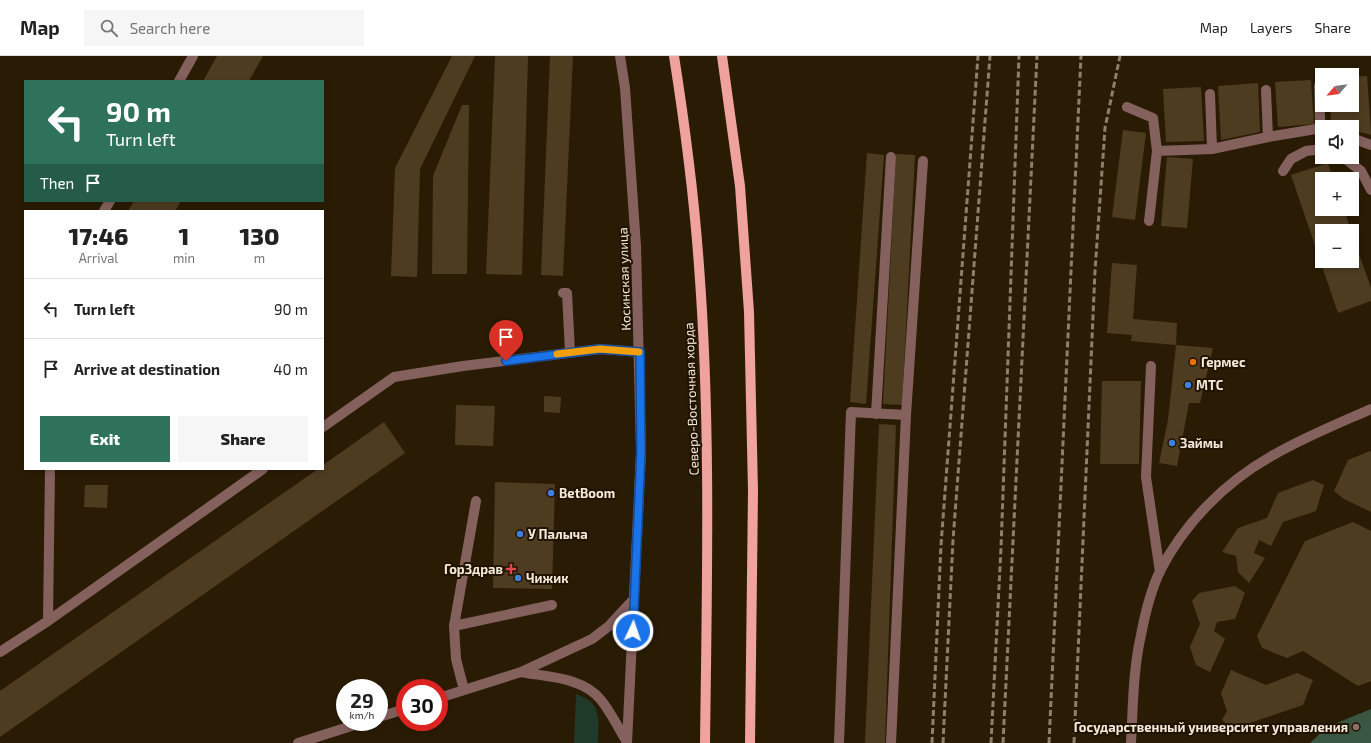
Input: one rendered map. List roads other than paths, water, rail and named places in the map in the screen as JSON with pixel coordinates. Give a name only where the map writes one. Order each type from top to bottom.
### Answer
[{"type":"main road","name":"Северо-Восточная хорда","points":[[674,56],[688,146],[699,266],[706,405],[707,530],[705,743]]},
{"type":"main road","points":[[722,56],[740,186],[749,312],[753,491],[750,743]]},
{"type":"street","points":[[180,80],[193,56]]},
{"type":"street","name":"Косинская улица","points":[[620,56],[625,88],[636,238],[640,352],[641,452],[627,742]]},
{"type":"street","points":[[1266,90],[1268,137]]},
{"type":"street","points":[[1210,94],[1212,149]]},
{"type":"street","points":[[1127,107],[1153,118],[1157,151],[1149,221]]},
{"type":"street","points":[[1157,151],[1212,149],[1315,129]]},
{"type":"street","points":[[1359,141],[1371,145]]},
{"type":"street","points":[[1283,171],[1291,159],[1306,151],[1315,150]]},
{"type":"street","points":[[876,414],[891,157]]},
{"type":"street","points":[[891,743],[906,416],[923,161]]},
{"type":"street","points":[[1352,164],[1361,171],[1371,190]]},
{"type":"street","points":[[563,293],[567,293],[570,352]]},
{"type":"street","points":[[324,426],[394,377],[570,352],[600,349],[640,352]]},
{"type":"street","points":[[1151,366],[1146,477],[1160,572]]},
{"type":"street","points":[[1131,743],[1134,677],[1140,635],[1160,572],[1176,544],[1197,515],[1246,473],[1268,458],[1301,440],[1371,410]]},
{"type":"street","points":[[839,743],[851,412],[906,416]]},
{"type":"street","points":[[48,621],[50,470]]},
{"type":"street","points":[[0,652],[48,621],[262,470]]},
{"type":"street","points":[[464,690],[456,659],[454,626],[476,501]]},
{"type":"street","points":[[448,695],[521,672],[592,639],[609,626],[634,599]]},
{"type":"street","points":[[454,626],[552,605]]},
{"type":"street","points":[[521,672],[571,681],[589,688],[601,700],[627,742]]},
{"type":"street","points":[[298,743],[336,731]]},
{"type":"railway","points":[[932,743],[941,545],[978,56]]},
{"type":"railway","points":[[943,743],[953,540],[990,56]]},
{"type":"railway","points":[[991,743],[1001,548],[1019,56]]},
{"type":"railway","points":[[1003,743],[1037,56]]},
{"type":"railway","points":[[1049,743],[1081,56]]},
{"type":"railway","points":[[1074,743],[1095,271],[1105,128],[1120,56]]},
{"type":"place","name":"Гермес","points":[[1193,362]]},
{"type":"place","name":"МТС","points":[[1188,385]]},
{"type":"place","name":"Займы","points":[[1172,443]]},
{"type":"place","name":"BetBoom","points":[[551,493]]},
{"type":"place","name":"У Палыча","points":[[520,534]]},
{"type":"place","name":"ГорЗдрав","points":[[511,569]]},
{"type":"place","name":"Чижик","points":[[518,578]]},
{"type":"place","name":"Государственный университет управления","points":[[1356,727]]}]
